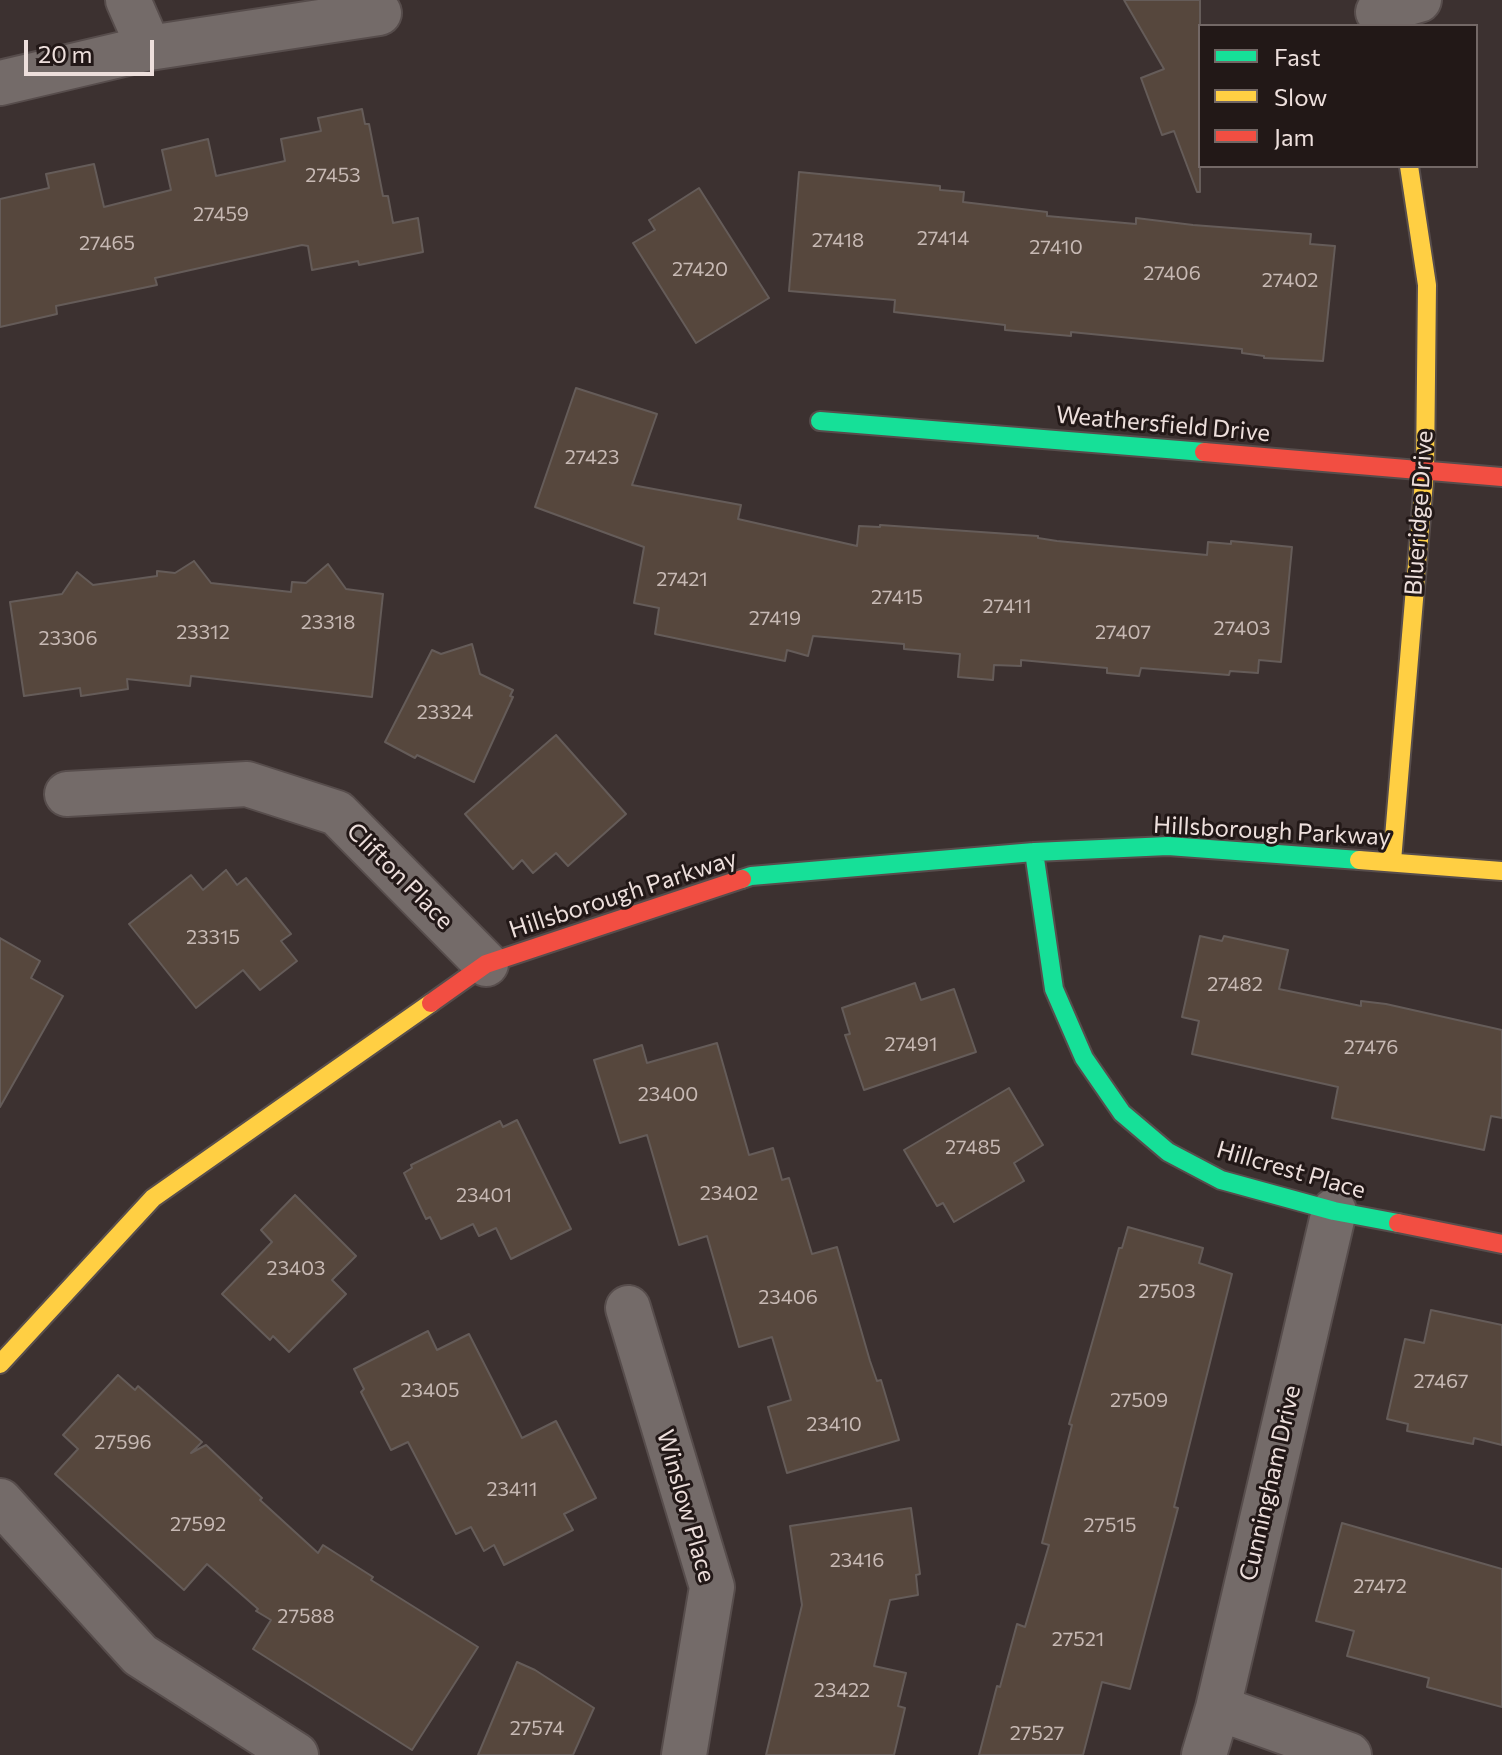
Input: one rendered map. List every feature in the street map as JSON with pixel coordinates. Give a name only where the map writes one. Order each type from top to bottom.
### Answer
[{"type":"street","points":[[128,0],[149,48]]},
{"type":"street","points":[[1378,13],[1419,0]]},
{"type":"street","points":[[0,83],[149,48],[379,13]]},
{"type":"street","name":"Blueridge Drive","points":[[1392,861],[1425,469],[1427,285],[1409,168]]},
{"type":"street","name":"Weathersfield Drive","points":[[820,421],[1502,477]]},
{"type":"street","name":"Clifton Place","points":[[67,794],[247,784],[337,813],[486,964]]},
{"type":"street","name":"Hillsborough Parkway","points":[[0,1364],[153,1198],[486,964],[751,876],[1034,852],[1168,846],[1502,871]]},
{"type":"street","name":"Hillcrest Place","points":[[1034,852],[1054,989],[1084,1058],[1122,1113],[1168,1152],[1221,1180],[1334,1211],[1502,1244]]},
{"type":"street","name":"Cunningham Drive","points":[[1204,1755],[1218,1708],[1334,1211]]},
{"type":"street","name":"Winslow Place","points":[[628,1308],[712,1587],[684,1755]]},
{"type":"street","points":[[0,1501],[140,1655],[296,1755]]},
{"type":"street","points":[[1218,1708],[1349,1755]]},
{"type":"building","points":[[1124,0],[1200,0],[1200,192],[1197,192],[1174,131],[1162,135],[1141,78],[1164,69]]},
{"type":"building","points":[[362,109],[365,124],[369,124],[383,196],[388,196],[393,223],[418,218],[423,252],[359,265],[358,261],[312,270],[308,246],[302,245],[155,278],[157,285],[56,306],[57,314],[0,327],[0,199],[49,188],[46,174],[94,164],[104,207],[171,190],[162,150],[208,139],[216,176],[285,161],[281,139],[321,131],[318,118]]},
{"type":"building","points":[[799,172],[940,186],[940,190],[964,192],[963,202],[1047,212],[1047,216],[1136,224],[1136,218],[1311,234],[1310,244],[1335,246],[1323,361],[1264,358],[1242,353],[1242,349],[1071,332],[1071,336],[1005,330],[1005,325],[894,312],[895,300],[789,291]]},
{"type":"building","points":[[699,188],[769,298],[696,343],[633,243],[655,230],[649,220]]},
{"type":"building","points":[[576,388],[657,414],[632,485],[741,505],[738,519],[857,546],[859,526],[880,525],[1038,536],[1057,541],[1207,555],[1208,542],[1292,547],[1281,662],[1259,660],[1258,673],[1230,671],[1229,675],[1141,668],[1139,676],[1107,673],[1107,668],[1021,660],[1021,666],[994,665],[993,680],[958,677],[960,654],[904,649],[904,644],[813,636],[808,656],[787,650],[785,661],[655,634],[659,608],[634,603],[644,547],[535,507]]},
{"type":"building","points":[[194,561],[211,583],[291,592],[292,582],[306,583],[328,564],[346,589],[383,594],[372,697],[191,676],[190,686],[127,679],[128,689],[81,696],[80,688],[24,696],[10,602],[62,594],[77,572],[93,585],[157,576],[157,571],[175,573]]},
{"type":"building","points":[[472,644],[480,674],[513,690],[510,696],[513,697],[474,782],[385,742],[432,650],[441,654]]},
{"type":"building","points":[[556,735],[626,814],[568,866],[556,853],[533,873],[522,860],[513,869],[465,814]]},
{"type":"building","points":[[226,870],[237,885],[246,878],[291,934],[281,941],[297,961],[260,990],[243,970],[196,1008],[129,924],[191,875],[203,890]]},
{"type":"building","points":[[1200,936],[1222,941],[1224,936],[1288,950],[1279,989],[1361,1006],[1361,1001],[1386,1004],[1502,1030],[1502,1118],[1491,1116],[1484,1150],[1332,1118],[1338,1087],[1192,1054],[1199,1021],[1182,1017]]},
{"type":"building","points":[[0,938],[40,961],[31,978],[63,996],[0,1107]]},
{"type":"building","points":[[915,983],[921,1000],[954,989],[976,1052],[864,1090],[845,1035],[850,1034],[842,1008]]},
{"type":"building","points":[[717,1043],[749,1155],[773,1148],[782,1180],[789,1178],[812,1254],[837,1247],[870,1361],[877,1381],[881,1380],[899,1440],[787,1473],[768,1407],[791,1400],[772,1337],[739,1347],[707,1236],[679,1245],[647,1135],[620,1143],[594,1060],[642,1045],[647,1063]]},
{"type":"building","points":[[1009,1088],[1043,1145],[1014,1163],[1024,1181],[954,1222],[943,1203],[937,1206],[904,1150]]},
{"type":"building","points":[[517,1120],[571,1229],[511,1259],[496,1228],[479,1236],[473,1224],[441,1239],[430,1217],[426,1219],[404,1173],[412,1168],[411,1165],[500,1121],[503,1127]]},
{"type":"building","points":[[295,1195],[356,1256],[332,1280],[346,1294],[289,1352],[273,1336],[270,1340],[222,1294],[272,1242],[261,1230]]},
{"type":"building","points":[[1128,1227],[1203,1248],[1199,1263],[1232,1274],[1174,1507],[1178,1508],[1130,1689],[1102,1682],[1083,1755],[979,1755],[1017,1624],[1025,1627],[1049,1545],[1042,1543],[1072,1425],[1069,1424],[1119,1248],[1122,1248]]},
{"type":"building","points":[[1431,1310],[1502,1325],[1502,1445],[1474,1438],[1473,1444],[1407,1431],[1408,1424],[1387,1419],[1405,1339],[1424,1343]]},
{"type":"building","points":[[428,1331],[437,1350],[469,1334],[522,1438],[556,1421],[596,1498],[564,1514],[573,1530],[504,1565],[494,1545],[484,1551],[471,1527],[456,1534],[408,1442],[391,1450],[361,1392],[364,1389],[354,1369]]},
{"type":"building","points":[[118,1375],[135,1390],[138,1386],[202,1442],[191,1453],[206,1445],[318,1553],[323,1545],[373,1577],[371,1580],[478,1647],[412,1750],[253,1649],[271,1620],[256,1611],[258,1609],[207,1564],[184,1590],[55,1474],[78,1449],[63,1435]]},
{"type":"building","points":[[911,1508],[920,1574],[916,1575],[918,1595],[890,1600],[874,1666],[906,1673],[898,1706],[905,1708],[894,1755],[766,1755],[802,1605],[790,1526]]},
{"type":"building","points":[[1342,1523],[1502,1569],[1502,1707],[1427,1687],[1429,1678],[1347,1656],[1354,1631],[1316,1621]]},
{"type":"building","points":[[517,1662],[594,1708],[573,1755],[478,1755]]},
{"type":"traffic: fast","points":[[820,421],[1204,452]]},
{"type":"traffic: fast","points":[[742,879],[1034,852],[1168,846],[1359,860]]},
{"type":"traffic: fast","points":[[1034,852],[1054,989],[1084,1058],[1122,1113],[1168,1152],[1221,1180],[1334,1211],[1398,1223]]},
{"type":"traffic: slow","points":[[1392,861],[1425,469],[1427,285],[1409,168]]},
{"type":"traffic: slow","points":[[1359,860],[1502,871]]},
{"type":"traffic: slow","points":[[0,1364],[153,1198],[431,1003]]},
{"type":"traffic: jam","points":[[1204,452],[1502,477]]},
{"type":"traffic: jam","points":[[431,1003],[486,964],[742,879]]},
{"type":"traffic: jam","points":[[1398,1223],[1502,1244]]}]
